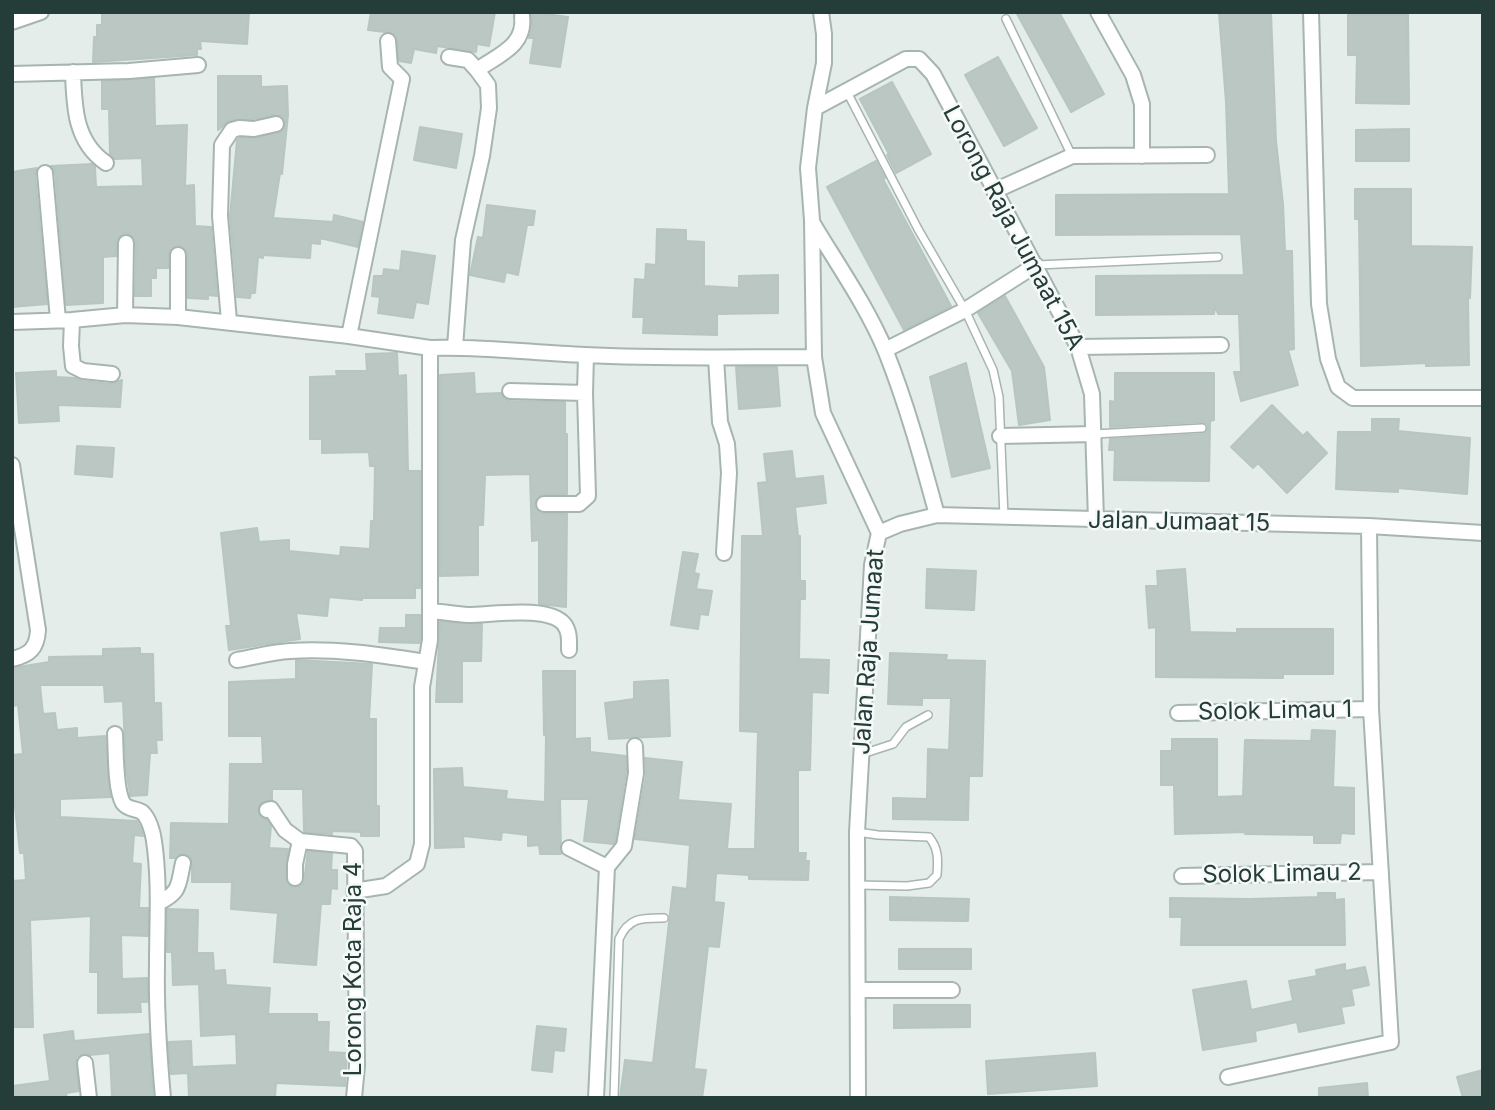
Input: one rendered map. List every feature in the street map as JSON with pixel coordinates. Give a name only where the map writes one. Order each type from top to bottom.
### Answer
[{"type":"street","points":[[12,22],[41,12]]},
{"type":"street","name":"Jalan Raja Jumaat","points":[[821,12],[824,63],[815,108],[808,168],[812,220],[814,357],[823,413],[879,533],[872,565],[857,832],[858,1098]]},
{"type":"street","points":[[1098,12],[1133,75],[1142,104],[1142,156]]},
{"type":"street","points":[[1311,12],[1319,304],[1328,359],[1338,387],[1353,398],[1483,398]]},
{"type":"street","points":[[477,70],[515,45],[524,28],[522,16]]},
{"type":"street","points":[[349,336],[402,79],[390,68],[388,41]]},
{"type":"street","points":[[449,57],[468,60],[477,70],[488,85],[489,108],[482,156],[463,240],[454,347]]},
{"type":"street","name":"Lorong Raja Jumaat 15A","points":[[815,108],[906,59],[919,59],[933,74],[1078,347],[1092,394],[1096,520]]},
{"type":"street","points":[[12,74],[129,71],[198,65]]},
{"type":"street","points":[[73,72],[74,103],[79,130],[94,155],[106,163]]},
{"type":"street","points":[[229,321],[220,216],[222,145],[232,130],[276,124]]},
{"type":"street","points":[[994,191],[1072,156],[1207,155]]},
{"type":"street","points":[[45,173],[73,366],[83,371],[112,374]]},
{"type":"street","points":[[812,220],[885,350],[919,447],[937,515]]},
{"type":"street","points":[[125,315],[126,243]]},
{"type":"street","points":[[178,255],[178,317]]},
{"type":"street","points":[[885,350],[965,310],[1036,265]]},
{"type":"street","points":[[12,322],[125,315],[229,321],[430,348],[454,347],[586,374]]},
{"type":"street","points":[[1078,347],[1221,345]]},
{"type":"street","points":[[354,891],[386,886],[417,864],[422,844],[422,687],[430,639],[430,348]]},
{"type":"street","points":[[510,391],[586,374],[745,357],[814,357]]},
{"type":"street","points":[[719,360],[720,422],[727,444],[729,474],[724,553]]},
{"type":"street","points":[[544,504],[579,504],[587,496],[586,374]]},
{"type":"street","points":[[1000,436],[1095,434]]},
{"type":"street","points":[[12,465],[37,630],[33,649],[28,654],[12,659]]},
{"type":"street","name":"Jalan Jumaat 15","points":[[879,533],[900,524],[937,515],[1369,526],[1483,533]]},
{"type":"street","points":[[1228,1077],[1391,1042],[1371,709],[1369,526]]},
{"type":"street","points":[[430,611],[466,615],[534,613],[554,617],[563,622],[569,633],[569,650]]},
{"type":"street","points":[[237,660],[287,651],[324,650],[364,652],[426,662]]},
{"type":"street","name":"Solok Limau 1","points":[[1178,713],[1371,709]]},
{"type":"street","points":[[115,734],[123,803],[147,818],[154,840],[158,903],[156,966],[163,1098]]},
{"type":"street","points":[[596,1098],[607,867],[624,846],[636,773],[635,746]]},
{"type":"street","points":[[267,810],[271,810],[285,830],[300,841],[295,878]]},
{"type":"street","name":"Lorong Kota Raja 4","points":[[300,841],[351,846],[355,851],[357,1066],[354,1098]]},
{"type":"street","points":[[569,848],[607,867]]},
{"type":"street","points":[[158,903],[173,896],[180,883],[183,863]]},
{"type":"street","name":"Solok Limau 2","points":[[1182,876],[1381,872]]},
{"type":"street","points":[[858,990],[952,990]]},
{"type":"street","points":[[85,1063],[89,1098]]},
{"type":"lane","points":[[1006,19],[1072,156]]},
{"type":"lane","points":[[846,90],[918,229],[965,310],[993,370],[999,397],[1004,518]]},
{"type":"lane","points":[[1036,265],[1218,257]]},
{"type":"lane","points":[[1095,434],[1202,428]]},
{"type":"lane","points":[[861,755],[893,744],[906,727],[928,715]]},
{"type":"lane","points":[[857,832],[929,836],[936,846],[938,856],[937,876],[929,883],[907,886],[858,885]]},
{"type":"lane","points":[[614,1098],[619,939],[624,927],[635,920],[664,918]]},
{"type":"building","points":[[102,12],[249,12],[247,44],[200,41],[201,49],[197,49],[197,55],[93,62],[94,37],[97,37],[97,25],[102,25]]},
{"type":"building","points":[[371,12],[495,12],[489,46],[477,44],[476,52],[437,46],[436,53],[414,49],[411,63],[399,61],[397,40],[393,33],[368,30]]},
{"type":"building","points":[[531,12],[568,17],[560,67],[530,63],[534,38],[529,38],[532,27]]},
{"type":"building","points":[[1016,12],[1059,12],[1104,94],[1071,112]]},
{"type":"building","points":[[1271,12],[1276,141],[1285,251],[1292,251],[1294,349],[1288,350],[1298,385],[1241,401],[1234,372],[1241,372],[1239,314],[1218,314],[1215,306],[1214,314],[1096,315],[1096,276],[1244,275],[1241,234],[1056,235],[1056,195],[1229,194],[1219,13]]},
{"type":"building","points":[[1408,14],[1409,104],[1356,103],[1357,55],[1348,55],[1348,15]]},
{"type":"building","points":[[998,57],[1037,128],[1004,146],[965,75]]},
{"type":"building","points":[[218,76],[261,76],[261,87],[287,86],[288,115],[282,174],[280,173],[273,218],[333,222],[334,215],[363,222],[358,247],[320,238],[320,244],[311,243],[310,258],[258,257],[255,293],[251,293],[250,298],[237,297],[230,216],[237,140],[278,133],[283,131],[285,123],[283,117],[274,115],[236,119],[218,130]]},
{"type":"building","points":[[154,78],[155,126],[187,125],[185,186],[194,185],[195,226],[211,227],[217,296],[208,295],[208,299],[188,298],[188,254],[183,247],[177,245],[169,251],[168,268],[156,268],[156,278],[151,278],[151,296],[135,296],[136,242],[131,235],[125,233],[117,239],[116,256],[103,257],[103,303],[66,305],[55,172],[51,166],[93,164],[96,187],[143,186],[142,158],[114,159],[110,154],[109,109],[102,109],[102,81]]},
{"type":"building","points":[[892,82],[931,154],[896,173],[860,99]]},
{"type":"building","points":[[420,127],[462,134],[456,168],[414,160]]},
{"type":"building","points":[[1409,129],[1409,161],[1356,161],[1356,130]]},
{"type":"building","points":[[876,161],[951,306],[904,330],[827,187]]},
{"type":"building","points":[[37,168],[35,174],[47,304],[12,307],[12,172]]},
{"type":"building","points":[[1355,189],[1411,189],[1411,246],[1472,247],[1468,298],[1469,365],[1426,366],[1426,363],[1361,366],[1359,219],[1355,219]]},
{"type":"building","points":[[487,205],[535,211],[533,225],[527,225],[518,275],[506,272],[504,282],[470,275],[478,237],[483,238]]},
{"type":"building","points":[[657,229],[686,230],[686,241],[704,242],[704,286],[739,288],[739,276],[778,275],[778,313],[717,314],[717,335],[643,333],[644,317],[633,317],[635,279],[645,280],[646,264],[656,265]]},
{"type":"building","points":[[402,251],[435,256],[428,304],[416,302],[413,318],[378,313],[380,297],[372,296],[374,276],[383,276],[384,269],[400,271]]},
{"type":"building","points":[[1005,296],[1044,367],[1050,420],[1019,425],[1012,371],[978,313]]},
{"type":"building","points":[[397,353],[398,376],[406,375],[408,471],[420,471],[420,588],[415,588],[415,598],[362,600],[329,597],[327,616],[296,613],[300,639],[229,650],[226,626],[231,626],[221,533],[257,528],[259,542],[289,540],[289,551],[340,556],[341,547],[370,549],[371,521],[374,521],[375,466],[370,466],[369,452],[322,453],[322,439],[310,439],[310,377],[337,376],[336,371],[367,371],[366,354]]},
{"type":"building","points":[[966,363],[990,468],[952,477],[930,377]]},
{"type":"building","points":[[736,367],[777,367],[780,406],[739,409]]},
{"type":"building","points":[[56,371],[56,377],[82,381],[111,384],[122,380],[120,407],[58,405],[59,421],[19,423],[16,373]]},
{"type":"building","points":[[474,373],[475,394],[501,393],[504,399],[510,401],[565,402],[567,494],[540,495],[534,505],[540,513],[567,514],[566,607],[539,604],[539,540],[532,541],[530,474],[485,475],[483,525],[478,525],[478,575],[440,576],[440,375]]},
{"type":"building","points":[[1115,373],[1214,373],[1214,420],[1210,421],[1209,481],[1114,480],[1115,450],[1109,450],[1110,439],[1202,434],[1208,428],[1207,424],[1202,422],[1110,427],[1110,401],[1115,402]]},
{"type":"building","points":[[1272,405],[1303,436],[1307,432],[1327,453],[1287,493],[1258,463],[1253,468],[1231,447]]},
{"type":"building","points":[[1372,419],[1399,419],[1398,431],[1470,438],[1467,494],[1398,488],[1398,492],[1336,489],[1338,432],[1372,432]]},
{"type":"building","points":[[77,446],[114,448],[112,477],[75,474]]},
{"type":"building","points":[[792,451],[795,479],[823,476],[826,503],[795,507],[800,536],[800,581],[805,581],[805,599],[800,599],[799,659],[829,660],[828,693],[812,692],[810,770],[798,770],[798,853],[806,853],[805,861],[809,861],[808,880],[749,879],[749,875],[716,873],[714,902],[724,903],[719,947],[708,946],[694,1069],[706,1070],[702,1098],[620,1098],[625,1060],[653,1063],[673,887],[687,889],[690,845],[635,839],[646,775],[645,758],[682,762],[678,800],[731,804],[727,849],[755,849],[758,732],[740,731],[742,536],[763,536],[758,483],[767,482],[764,454]]},
{"type":"building","points":[[683,552],[698,554],[694,573],[699,574],[696,589],[712,591],[708,615],[700,614],[698,629],[671,625]]},
{"type":"building","points":[[927,569],[976,571],[974,610],[926,608]]},
{"type":"building","points":[[1185,569],[1190,632],[1333,629],[1333,674],[1283,674],[1283,678],[1156,677],[1156,627],[1149,628],[1146,586],[1158,586],[1157,571]]},
{"type":"building","points":[[406,615],[420,615],[420,643],[379,642],[380,628],[406,628]]},
{"type":"building","points":[[440,622],[482,624],[481,661],[462,661],[462,702],[436,702]]},
{"type":"building","points":[[140,648],[140,654],[153,654],[154,703],[161,703],[162,740],[156,740],[157,753],[150,753],[147,795],[130,796],[123,701],[105,702],[104,685],[40,685],[43,714],[55,713],[57,730],[77,728],[77,738],[105,736],[111,797],[60,799],[60,817],[137,821],[141,829],[143,836],[134,835],[132,863],[141,864],[139,908],[148,908],[148,936],[121,935],[122,979],[147,978],[147,1002],[140,1002],[141,1012],[98,1013],[98,972],[90,972],[91,916],[30,920],[33,1027],[12,1027],[12,881],[26,880],[24,853],[20,853],[12,780],[12,755],[23,754],[18,705],[12,706],[12,668],[49,662],[49,657],[103,656],[103,649]]},
{"type":"building","points":[[890,653],[947,655],[946,660],[985,661],[982,776],[969,776],[968,820],[893,819],[893,798],[927,799],[928,749],[949,750],[951,698],[922,698],[922,705],[888,704]]},
{"type":"building","points":[[296,660],[372,664],[369,719],[376,719],[376,806],[379,806],[379,836],[361,836],[361,832],[304,832],[303,789],[272,789],[272,800],[261,803],[258,808],[260,816],[271,826],[269,848],[288,849],[285,878],[290,886],[299,887],[304,882],[308,851],[332,854],[331,870],[337,870],[337,889],[331,888],[330,904],[321,904],[316,965],[274,962],[278,913],[231,909],[232,882],[192,882],[190,856],[181,854],[170,858],[171,823],[229,824],[230,764],[263,764],[262,736],[229,736],[229,682],[296,679]]},
{"type":"building","points":[[543,671],[575,671],[575,739],[590,738],[590,752],[626,756],[615,842],[584,841],[589,799],[560,799],[561,854],[540,854],[539,845],[528,846],[528,835],[502,832],[501,840],[463,836],[464,847],[435,848],[434,769],[462,768],[463,787],[507,791],[506,799],[545,802]]},
{"type":"building","points":[[668,680],[670,736],[609,739],[605,703],[634,699],[634,682]]},
{"type":"building","points":[[1312,730],[1335,731],[1333,787],[1354,788],[1354,834],[1341,833],[1340,843],[1314,843],[1314,835],[1245,834],[1246,832],[1175,834],[1174,785],[1161,785],[1161,751],[1172,751],[1172,739],[1217,739],[1217,797],[1243,796],[1245,740],[1311,741]]},
{"type":"building","points":[[1318,893],[1335,893],[1335,900],[1344,899],[1345,945],[1181,945],[1182,917],[1170,917],[1170,898],[1318,897]]},
{"type":"building","points":[[890,897],[969,899],[968,921],[890,920]]},
{"type":"building","points":[[167,909],[198,910],[197,953],[213,953],[214,971],[225,970],[226,985],[270,988],[268,1014],[317,1014],[317,1022],[329,1022],[328,1052],[347,1053],[345,1086],[276,1083],[275,1098],[189,1098],[188,1073],[171,1074],[168,1042],[191,1041],[192,1067],[237,1065],[236,1034],[201,1036],[199,984],[173,985],[172,952],[167,952]]},
{"type":"building","points":[[899,949],[971,949],[971,969],[899,969]]},
{"type":"building","points":[[1345,964],[1345,971],[1365,967],[1369,985],[1351,989],[1354,1005],[1341,1007],[1344,1023],[1299,1032],[1297,1022],[1255,1031],[1256,1041],[1203,1050],[1193,990],[1246,981],[1251,1010],[1293,1001],[1289,981],[1317,976],[1316,970]]},
{"type":"building","points":[[894,1005],[970,1005],[970,1027],[894,1028]]},
{"type":"building","points":[[537,1026],[566,1029],[564,1051],[554,1050],[552,1072],[532,1070]]},
{"type":"building","points":[[73,1031],[74,1041],[149,1034],[153,1098],[112,1098],[110,1053],[83,1054],[76,1057],[79,1091],[66,1093],[67,1098],[12,1098],[12,1086],[50,1081],[44,1035]]},
{"type":"building","points":[[1095,1053],[1097,1086],[988,1094],[986,1061]]},
{"type":"building","points":[[1483,1070],[1483,1098],[1463,1098],[1457,1077]]},
{"type":"building","points":[[1367,1083],[1368,1098],[1319,1098],[1319,1088]]}]
